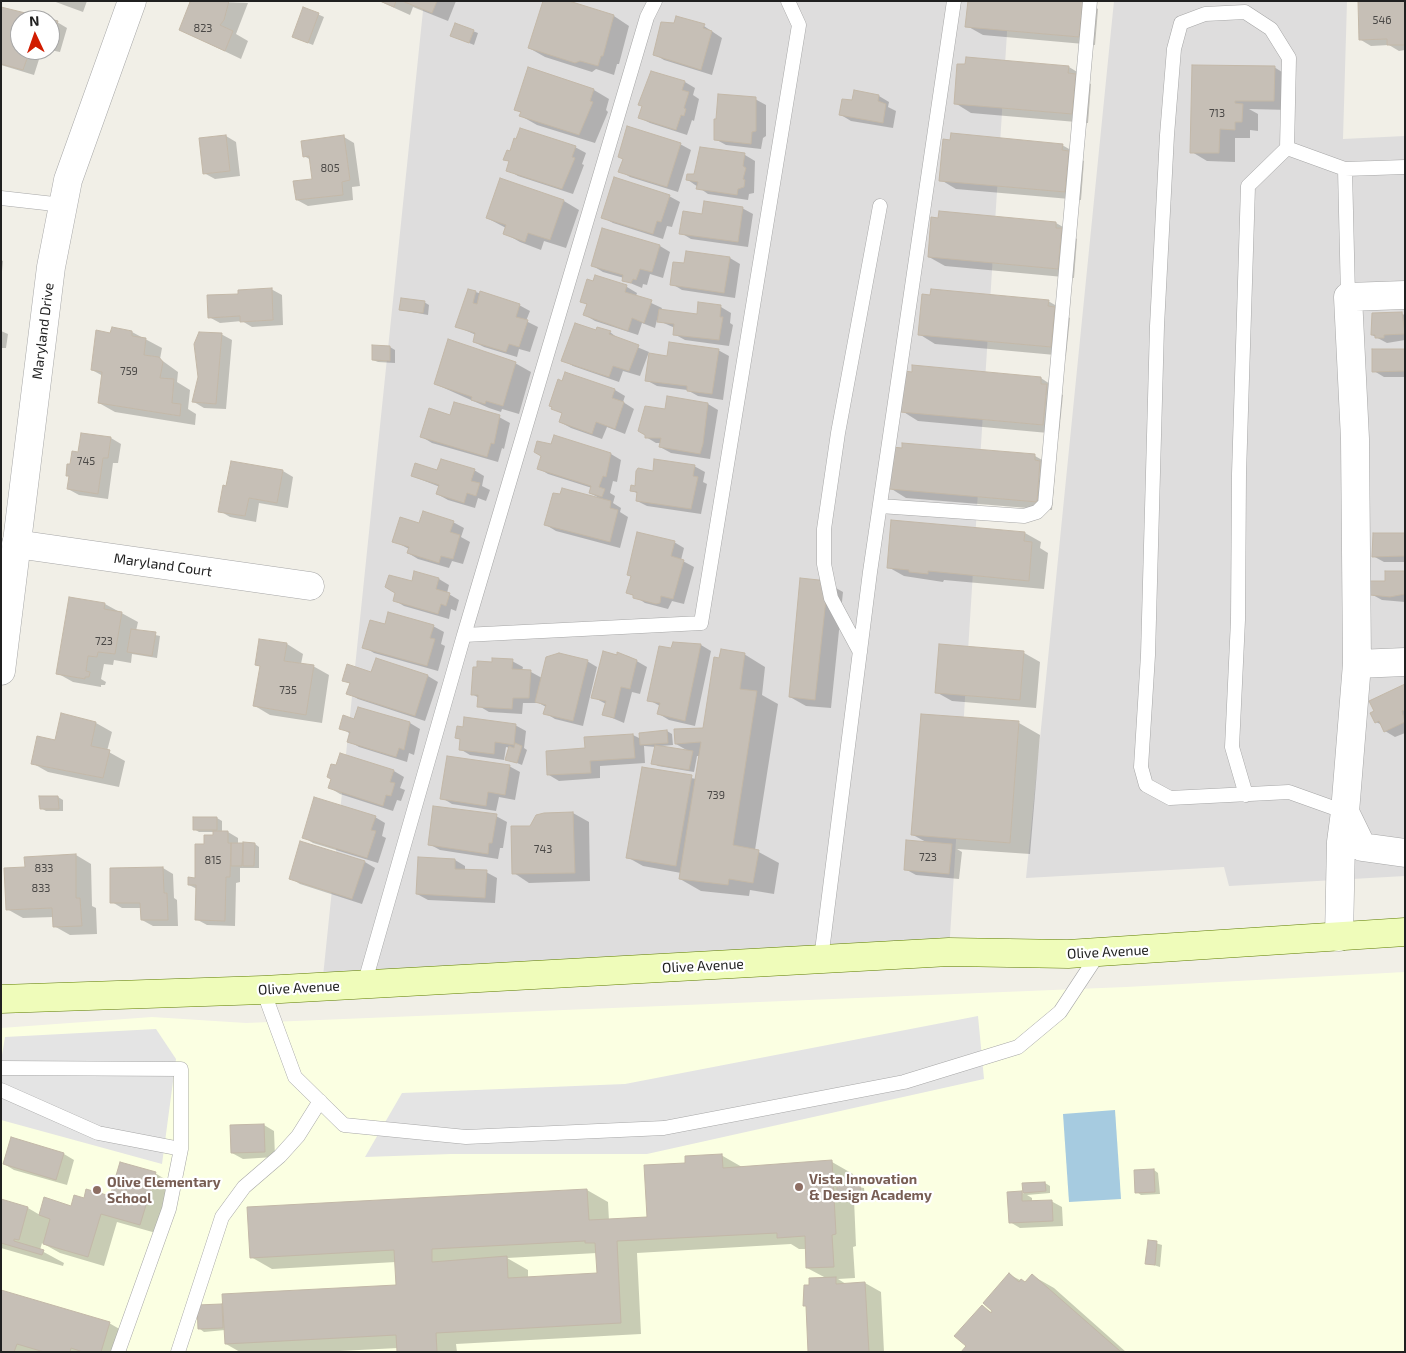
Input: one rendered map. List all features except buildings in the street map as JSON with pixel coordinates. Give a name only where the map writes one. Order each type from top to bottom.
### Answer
[{"type":"main road","name":"Olive Avenue","points":[[1,1000],[364,985],[949,952],[1098,953],[1405,932]]},
{"type":"street","name":"Maryland Drive","points":[[1,671],[51,267],[63,205],[68,180],[132,1]]},
{"type":"street","points":[[1339,937],[1341,842],[1356,664],[1354,439],[1348,297],[1405,295]]},
{"type":"street","name":"Maryland Court","points":[[16,544],[310,586]]},
{"type":"street","points":[[1356,664],[1405,662]]},
{"type":"street","points":[[1345,812],[1362,847],[1405,853]]},
{"type":"lane","points":[[364,985],[464,635],[647,17],[655,1]]},
{"type":"lane","points":[[464,635],[701,623],[799,25],[788,1]]},
{"type":"lane","points":[[821,959],[880,506],[954,1]]},
{"type":"lane","points":[[880,506],[1024,516],[1037,512],[1045,504],[1090,1]]},
{"type":"lane","points":[[1246,794],[1232,747],[1238,620],[1239,474],[1248,186],[1287,148],[1289,58],[1270,29],[1245,12],[1205,14],[1181,23],[1174,49],[1167,135],[1157,336],[1148,655],[1140,767],[1146,785],[1170,798],[1289,792],[1345,812]]},
{"type":"lane","points":[[1287,148],[1345,169],[1405,167]]},
{"type":"lane","points":[[1345,169],[1348,297]]},
{"type":"lane","points":[[1,198],[63,205]]},
{"type":"lane","points":[[860,652],[831,598],[824,564],[824,529],[838,433],[880,206]]},
{"type":"lane","points":[[263,990],[295,1077],[344,1125],[466,1137],[664,1128],[904,1082],[1018,1047],[1060,1012],[1098,953]]},
{"type":"lane","points":[[1,1068],[181,1069],[181,1150],[169,1209],[118,1352]]},
{"type":"lane","points":[[1,1090],[98,1133],[181,1150]]},
{"type":"lane","points":[[178,1352],[222,1217],[244,1187],[286,1149],[320,1101]]},
{"type":"shaded area","points":[[424,1],[1009,1],[949,952],[322,986]]},
{"type":"shaded area","points":[[1114,1],[1347,1],[1343,139],[1405,136],[1405,876],[1229,886],[1224,867],[1026,878]]},
{"type":"shaded area","name":"Vista Innovation & Design Academy","points":[[1405,972],[1405,1352],[1,1352],[1,1028],[152,1017],[246,1023],[1126,987]]},
{"type":"shaded area","points":[[978,1016],[984,1079],[647,1154],[451,1154],[365,1157],[402,1093],[625,1084]]},
{"type":"shaded area","points":[[156,1029],[176,1059],[162,1164],[1,1120],[1,1061],[5,1037]]},
{"type":"water","points":[[1115,1110],[1121,1199],[1069,1202],[1063,1114]]},
{"type":"place","name":"Vista Innovation & Design Academy","points":[[799,1187]]},
{"type":"place","name":"Olive Elementary School","points":[[97,1190]]}]
